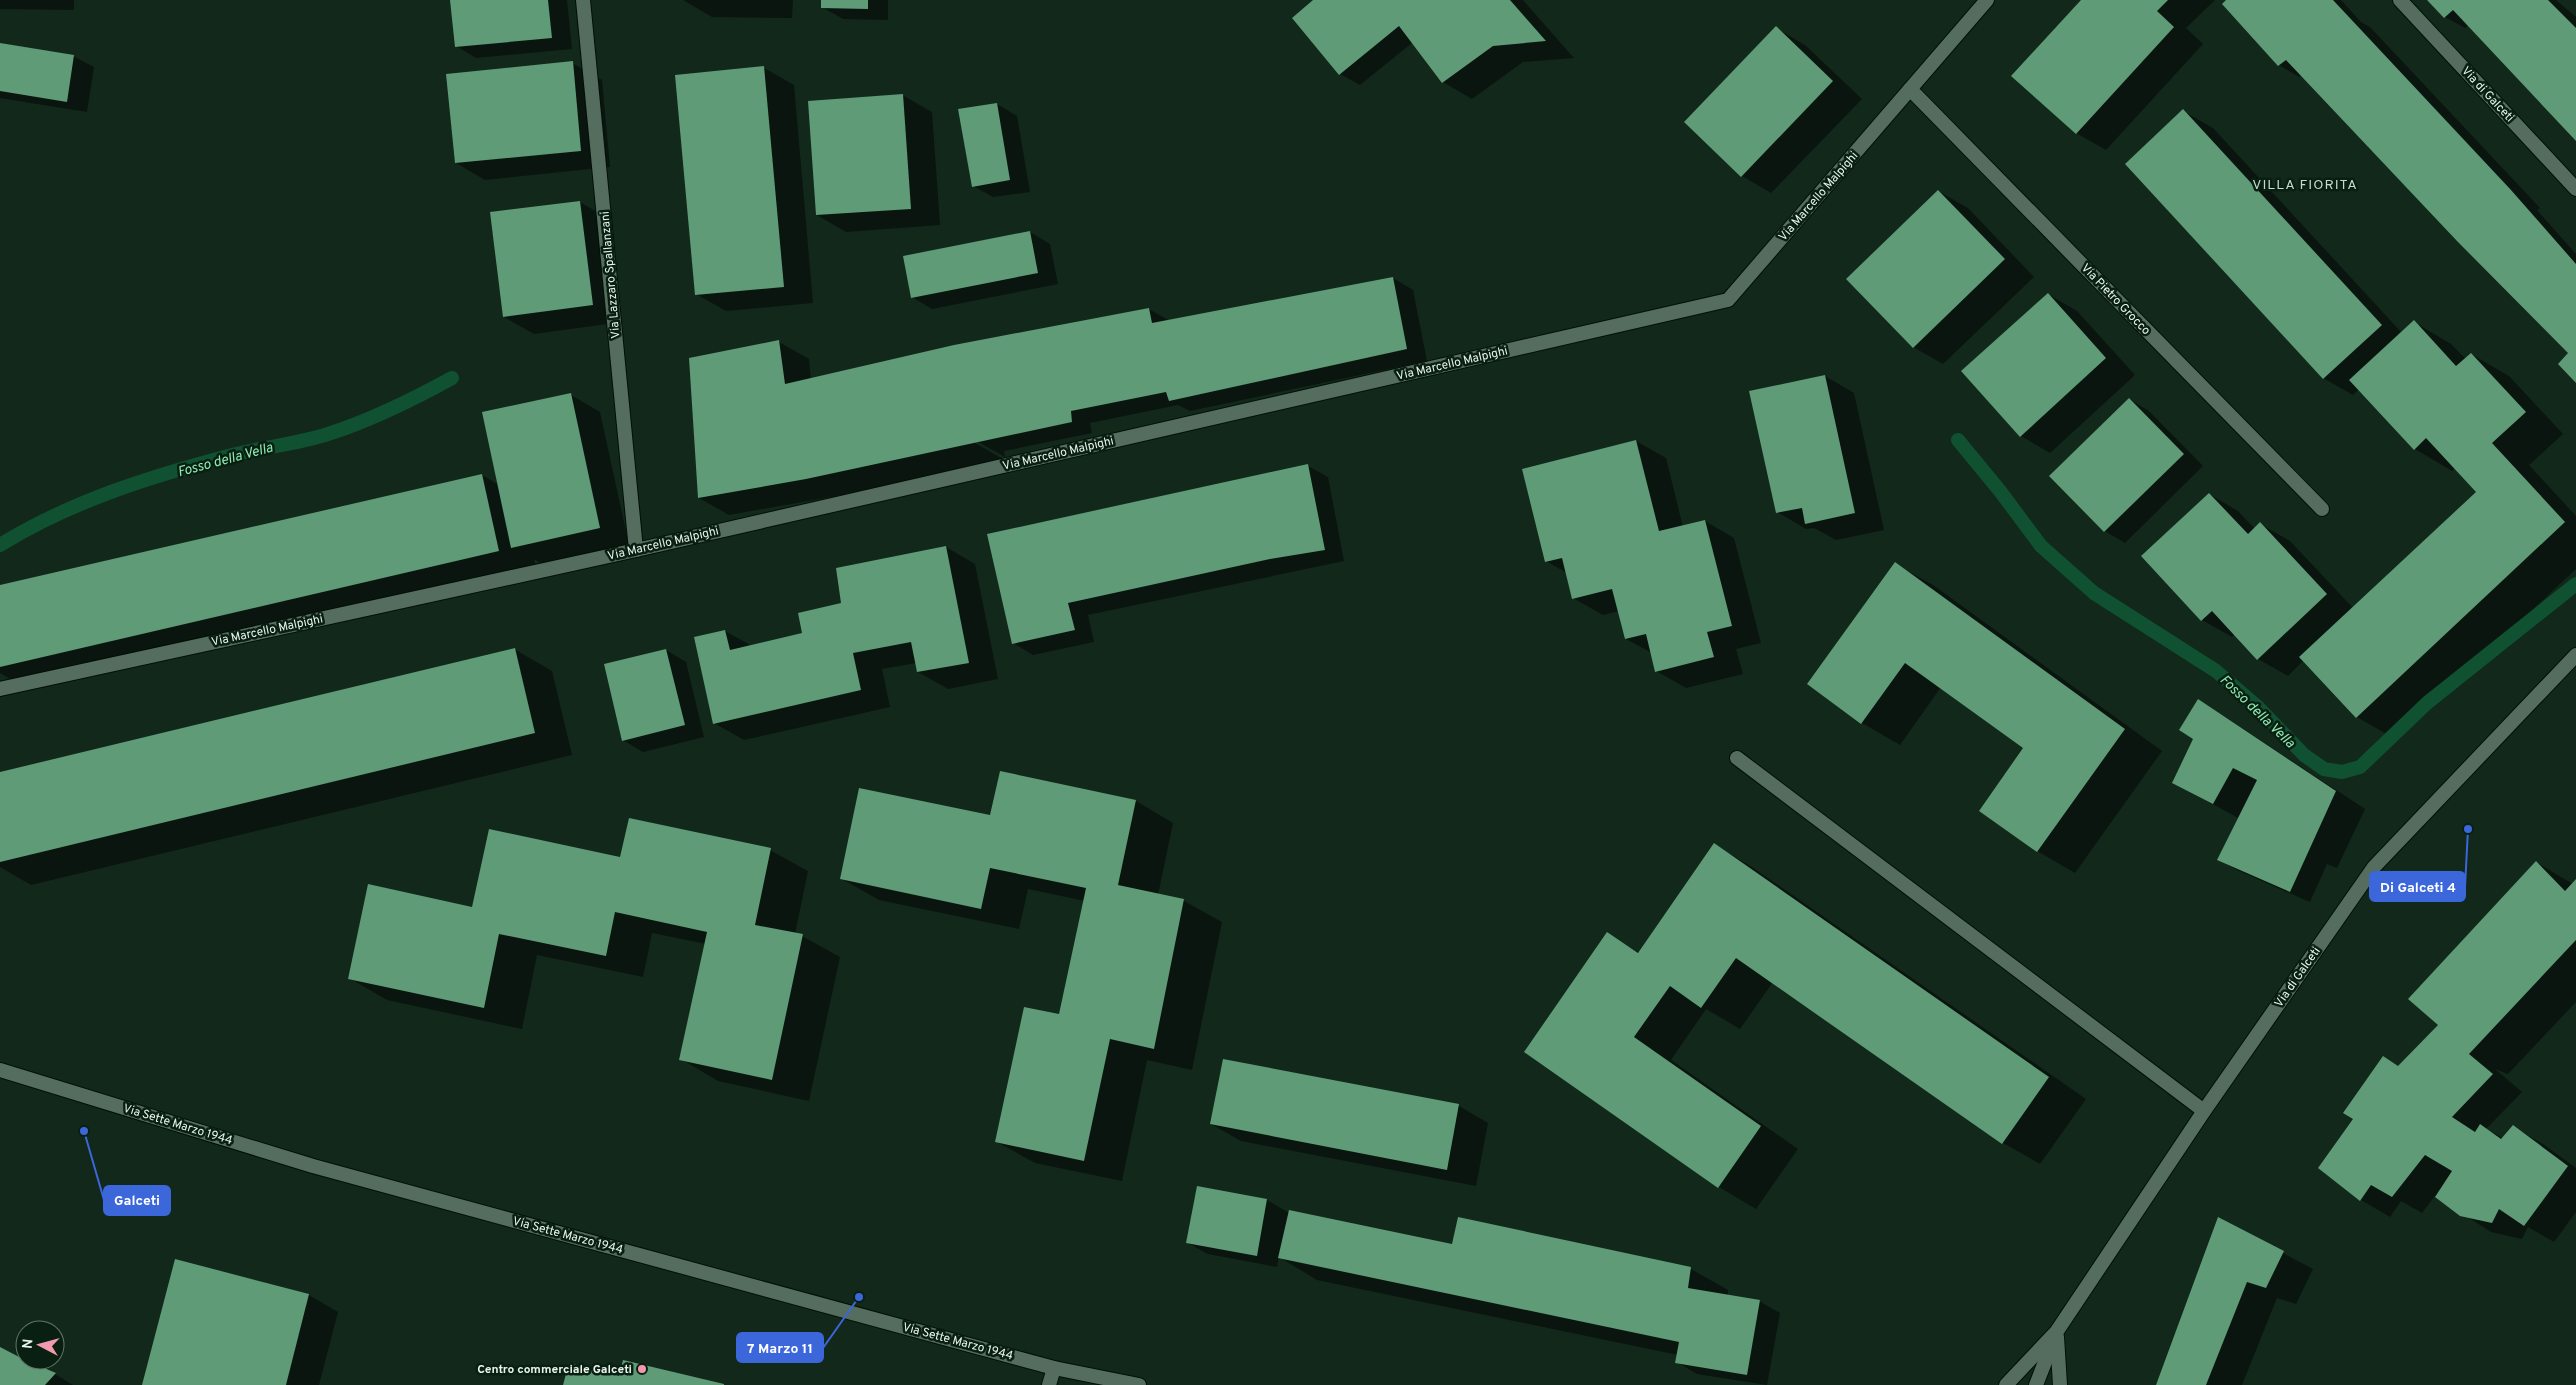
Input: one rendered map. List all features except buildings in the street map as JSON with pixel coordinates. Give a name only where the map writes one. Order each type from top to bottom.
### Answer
[{"type":"street","name":"Via Lazzaro Spallanzani","points":[[584,0],[636,550]]},
{"type":"street","name":"Via Marcello Malpighi","points":[[0,689],[636,550],[1728,300],[1987,0]]},
{"type":"street","name":"Via di Galceti","points":[[2400,0],[2576,189]]},
{"type":"street","name":"Via Pietro Grocco","points":[[1910,89],[2322,509]]},
{"type":"street","name":"Via di Galceti","points":[[2006,1385],[2057,1331],[2204,1111],[2374,867],[2576,655]]},
{"type":"street","points":[[1737,758],[2204,1111]]},
{"type":"street","name":"Via Sette Marzo 1944","points":[[0,1070],[313,1166],[1054,1368],[1139,1385]]},
{"type":"street","name":"Via di Galceti","points":[[2036,1385],[2057,1331]]},
{"type":"street","points":[[2057,1331],[2060,1385]]},
{"type":"street","points":[[1049,1385],[1054,1368]]},
{"type":"waterway","name":"Fosso della Vella","points":[[0,545],[55,515],[113,491],[232,455],[328,434],[392,409],[452,378]]},
{"type":"waterway","name":"Fosso della Vella","points":[[1958,440],[2000,491],[2041,546],[2094,593],[2216,671],[2258,707],[2304,755],[2324,769],[2342,772],[2360,767],[2427,703],[2576,584]]},
{"type":"place","name":"Di Galceti 4","points":[[2468,829]]},
{"type":"place","name":"Galceti","points":[[84,1131]]},
{"type":"place","name":"7 Marzo 11","points":[[859,1297]]},
{"type":"place","name":"Centro commerciale Galceti","points":[[642,1369]]},
{"type":"district","name":"VILLA FIORITA","points":[[2305,184]]}]
